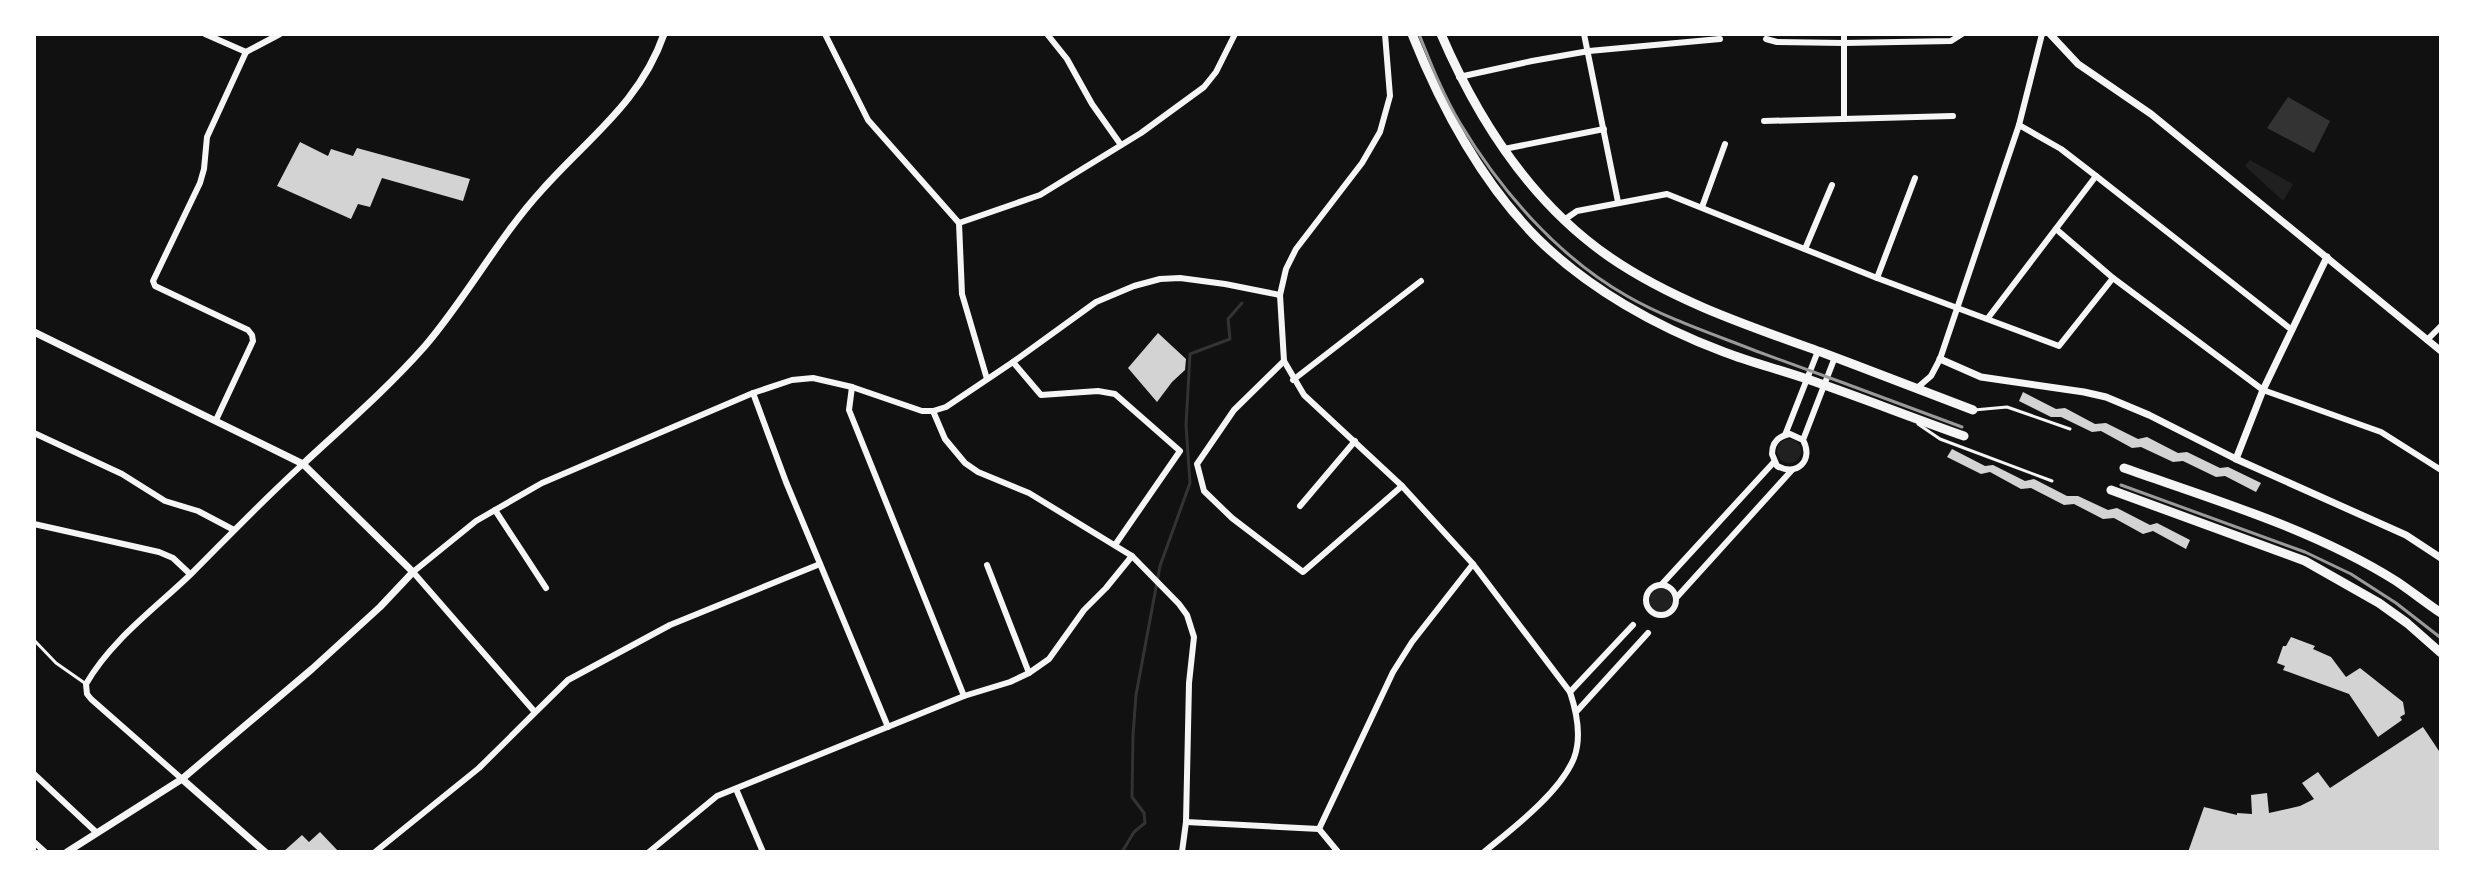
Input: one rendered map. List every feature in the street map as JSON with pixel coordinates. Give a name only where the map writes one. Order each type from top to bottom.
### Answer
[{"type":"main road","points":[[1412,34],[1432,83],[1480,167],[1516,215],[1561,259],[1615,298],[1677,332],[1724,352],[1964,436]]},
{"type":"main road","points":[[1441,34],[1459,77],[1479,113],[1521,173],[1564,220],[1611,258],[1676,295],[1973,410]]},
{"type":"main road","points":[[2124,468],[2319,541],[2395,581],[2441,613]]},
{"type":"main road","points":[[2111,490],[2305,561],[2379,603],[2441,653]]},
{"type":"street","points":[[205,34],[246,52]]},
{"type":"street","points":[[216,420],[253,341],[252,335],[248,330],[155,286],[153,281],[200,183],[207,137],[246,52],[280,34]]},
{"type":"street","points":[[265,852],[91,699],[86,684],[128,632],[423,347],[534,200],[638,88],[655,60],[664,34]]},
{"type":"street","points":[[825,34],[868,120],[959,223],[962,294],[987,379]]},
{"type":"street","points":[[1047,34],[1067,59],[1092,104],[1121,145]]},
{"type":"street","points":[[959,223],[1040,195],[1141,133],[1204,87],[1216,72],[1235,34]]},
{"type":"street","points":[[1385,34],[1390,96],[1380,132],[1372,149],[1296,249],[1286,269],[1280,295],[1284,361],[1304,395],[1402,486],[1473,564],[1570,692],[1577,711],[1577,745],[1573,760],[1533,812],[1484,852]]},
{"type":"street","points":[[1584,34],[1618,202]]},
{"type":"street","points":[[1844,34],[1844,119]]},
{"type":"street","points":[[1766,39],[1777,42],[1844,43],[1951,41],[1962,34]]},
{"type":"street","points":[[1917,388],[1931,376],[1940,359],[2019,125],[2042,34]]},
{"type":"street","points":[[2050,34],[2078,64],[2151,114],[2441,351]]},
{"type":"street","points":[[1459,77],[1589,51],[1720,39]]},
{"type":"street","points":[[1764,121],[1953,116]]},
{"type":"street","points":[[2019,125],[2061,149],[2292,330]]},
{"type":"street","points":[[1504,149],[1604,129]]},
{"type":"street","points":[[1702,207],[1725,144]]},
{"type":"street","points":[[1988,318],[2096,176]]},
{"type":"street","points":[[1877,278],[1915,178]]},
{"type":"street","points":[[1805,249],[1832,185]]},
{"type":"street","points":[[1564,220],[1577,211],[1667,194],[2059,346],[2113,278]]},
{"type":"street","points":[[2056,229],[2113,278],[2263,390],[2381,432],[2441,470]]},
{"type":"street","points":[[2236,459],[2263,390],[2327,257]]},
{"type":"street","points":[[67,852],[182,779],[312,669],[413,572],[476,521],[542,483],[753,393],[803,378],[852,387],[922,411],[946,407],[1096,302],[1160,279],[1180,278],[1225,284],[1280,295]]},
{"type":"street","points":[[1293,380],[1421,281]]},
{"type":"street","points":[[2427,340],[2441,326]]},
{"type":"street","points":[[34,332],[303,464],[413,572],[534,711]]},
{"type":"street","points":[[1785,435],[1818,351]]},
{"type":"street","points":[[1803,440],[1835,357]]},
{"type":"street","points":[[1940,359],[1981,377],[2106,397],[2406,535],[2441,558]]},
{"type":"street","points":[[1284,361],[1234,410],[1197,464],[1204,491],[1232,518],[1303,572],[1402,486]]},
{"type":"street","points":[[1013,362],[1041,395],[1098,391],[1115,394],[1180,451],[1115,545]]},
{"type":"street","points":[[852,387],[849,410],[964,696]]},
{"type":"street","points":[[753,393],[888,727]]},
{"type":"street","points":[[933,411],[945,439],[965,463],[978,472],[1029,493],[1132,556],[1179,604],[1192,625],[1186,822],[1182,852]]},
{"type":"street","points":[[34,433],[122,474],[165,501],[198,511],[234,530]]},
{"type":"street","points":[[1646,600],[1653,613],[1661,617],[1672,611],[1677,597],[1792,470],[1802,465],[1807,450],[1803,440],[1795,435],[1785,435],[1772,446],[1774,462],[1782,469],[1792,470]]},
{"type":"street","points":[[1300,506],[1355,441]]},
{"type":"street","points":[[1643,613],[1652,588],[1662,584],[1774,462]]},
{"type":"street","points":[[495,510],[546,588]]},
{"type":"street","points":[[34,524],[159,552],[173,558],[190,574]]},
{"type":"street","points":[[649,852],[717,796],[964,696],[1029,673],[1049,659],[1084,610],[1132,556]]},
{"type":"street","points":[[375,852],[479,768],[568,680],[670,625],[820,564]]},
{"type":"street","points":[[1319,829],[1393,672],[1412,642],[1473,564]]},
{"type":"street","points":[[987,565],[1029,673]]},
{"type":"street","points":[[1662,584],[1672,588],[1677,597]]},
{"type":"street","points":[[1570,692],[1633,625]]},
{"type":"street","points":[[1577,711],[1648,633]]},
{"type":"street","points":[[1599,662],[1611,675]]},
{"type":"street","points":[[34,774],[97,833]]},
{"type":"street","points":[[736,789],[763,852]]},
{"type":"street","points":[[1186,822],[1319,829],[1338,852]]},
{"type":"street","points":[[34,842],[45,852]]},
{"type":"lane","points":[[1973,410],[2007,407],[2070,429]]},
{"type":"lane","points":[[1909,416],[1940,439],[2052,481]]},
{"type":"lane","points":[[34,640],[56,663],[86,684]]},
{"type":"shaded area","points":[[2288,97],[2330,121],[2314,153],[2267,128]]},
{"type":"shaded area","points":[[2250,160],[2293,184],[2283,201],[2245,166]]},
{"type":"shaded area","points":[[1789,439],[1798,442],[1801,451],[1798,460],[1789,463],[1780,460],[1777,451],[1780,442]]},
{"type":"shaded area","points":[[1661,588],[1670,591],[1673,600],[1670,609],[1661,612],[1652,609],[1649,600],[1652,591]]},
{"type":"building","points":[[300,142],[328,156],[331,149],[353,156],[357,148],[470,179],[463,201],[382,178],[370,207],[358,204],[351,219],[277,186]]},
{"type":"building","points":[[1158,333],[1186,359],[1185,370],[1157,402],[1128,368]]},
{"type":"building","points":[[2023,392],[2056,409],[2065,408],[2095,424],[2106,423],[2138,439],[2147,437],[2178,453],[2187,452],[2261,483],[2256,492],[2225,476],[2216,477],[2183,461],[2173,462],[2141,447],[2132,448],[2101,431],[2092,432],[2061,417],[2051,417],[2019,401]]},
{"type":"building","points":[[1952,449],[2025,481],[2034,479],[2067,496],[2078,496],[2108,510],[2117,508],[2150,525],[2157,523],[2190,540],[2186,549],[2153,531],[2143,534],[2114,518],[2103,519],[2074,504],[2064,505],[2031,488],[2021,489],[1990,472],[1981,474],[1947,457]]},
{"type":"building","points":[[2291,637],[2315,646],[2313,649],[2331,657],[2346,677],[2360,668],[2403,702],[2405,714],[2400,717],[2402,720],[2378,737],[2349,694],[2283,670],[2285,666],[2277,663],[2283,646]]},
{"type":"building","points":[[2423,727],[2441,754],[2441,852],[2188,852],[2204,807],[2237,815],[2252,814],[2251,795],[2267,793],[2269,813],[2300,806],[2314,799],[2302,783],[2318,772],[2330,788]]},
{"type":"building","points":[[320,832],[339,852],[283,852],[302,835],[309,842]]},
{"type":"waterway","points":[[1122,852],[1134,832],[1145,823],[1144,813],[1132,797],[1136,695],[1160,566],[1190,483],[1186,425],[1190,354],[1230,339],[1228,319],[1242,303]]},
{"type":"railway","points":[[1419,34],[1454,112],[1493,173],[1533,220],[1577,262],[1627,296],[1690,326],[1962,427]]},
{"type":"railway","points":[[2121,485],[2305,552],[2351,574],[2396,603],[2441,638]]}]
